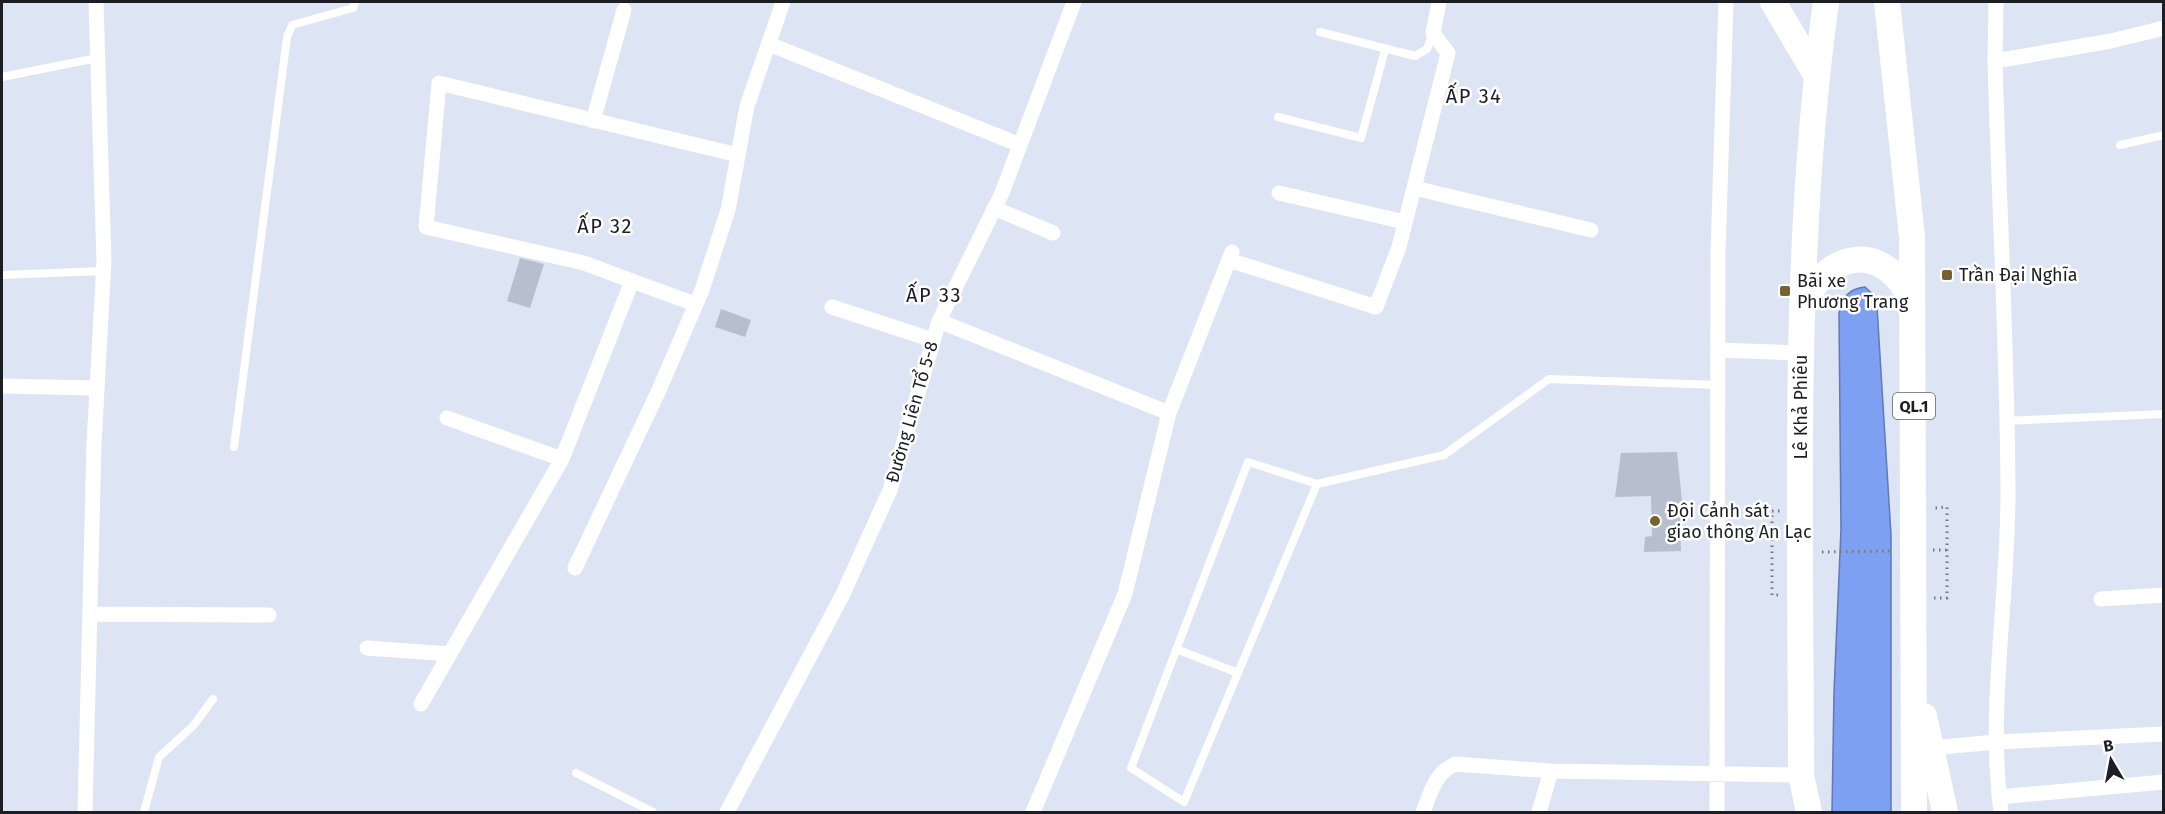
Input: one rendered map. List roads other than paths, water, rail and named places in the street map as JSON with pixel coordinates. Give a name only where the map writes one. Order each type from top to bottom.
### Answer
[{"type":"highway","points":[[1773,2],[1816,75]]},
{"type":"highway","name":"Lê Khả Phiêu","points":[[1809,813],[1801,775],[1801,353],[1816,75],[1826,2]]},
{"type":"highway","name":"QL.1","points":[[1887,2],[1912,224],[1915,510],[1914,813]]},
{"type":"highway","points":[[1802,307],[1811,290],[1822,277],[1838,266],[1857,260],[1875,261],[1894,273],[1907,290],[1914,305]]},
{"type":"highway","points":[[1913,664],[1945,813]]},
{"type":"highway","points":[[1791,813],[1801,775]]},
{"type":"street","points":[[85,813],[97,388],[103,271],[96,2]]},
{"type":"street","points":[[575,568],[659,390],[695,304],[728,210],[747,106],[783,2]]},
{"type":"street","name":"Đường Liên Tổ 5-8","points":[[727,813],[842,596],[890,490],[939,321],[994,208],[1074,2]]},
{"type":"street","points":[[1033,813],[1125,594],[1169,413],[1231,256],[1376,307],[1399,247],[1448,53],[1433,33],[1439,2]]},
{"type":"street","points":[[1717,813],[1718,252],[1726,2]]},
{"type":"street","points":[[1996,2],[1995,61],[2008,489],[1996,742],[2000,805],[2163,782]]},
{"type":"street","points":[[593,121],[624,10]]},
{"type":"street","points":[[1995,61],[2111,41],[2163,28]]},
{"type":"street","points":[[769,44],[1020,145]]},
{"type":"street","points":[[695,304],[584,263],[426,227],[440,83],[738,155]]},
{"type":"street","points":[[1414,188],[1591,230]]},
{"type":"street","points":[[1279,193],[1405,222]]},
{"type":"street","points":[[994,208],[1053,233]]},
{"type":"street","points":[[421,704],[562,459],[632,281]]},
{"type":"street","points":[[832,307],[933,340]]},
{"type":"street","points":[[939,321],[1169,413]]},
{"type":"street","points":[[1719,350],[1801,353]]},
{"type":"street","points":[[2,386],[97,388]]},
{"type":"street","points":[[447,418],[562,459]]},
{"type":"street","points":[[2102,599],[2163,596]]},
{"type":"street","points":[[92,614],[269,615]]},
{"type":"street","points":[[367,648],[450,654]]},
{"type":"street","points":[[1931,748],[1996,742],[2163,734]]},
{"type":"street","points":[[1423,813],[1437,777],[1455,764],[1551,771],[1801,775]]},
{"type":"street","points":[[1539,813],[1551,771]]},
{"type":"lane","points":[[234,447],[287,37],[292,25],[353,9],[355,2]]},
{"type":"lane","points":[[1320,32],[1385,50],[1420,55],[1427,49],[1433,33]]},
{"type":"lane","points":[[1278,117],[1361,138],[1385,50]]},
{"type":"lane","points":[[2,76],[97,58]]},
{"type":"lane","points":[[2120,145],[2163,135]]},
{"type":"lane","points":[[2,274],[103,271]]},
{"type":"lane","points":[[1317,484],[1184,802],[1131,768],[1248,462],[1317,484],[1444,455],[1549,379],[1719,385]]},
{"type":"lane","points":[[2006,421],[2163,414]]},
{"type":"lane","points":[[1176,649],[1238,673]]},
{"type":"lane","points":[[144,813],[159,757],[193,726],[213,699]]},
{"type":"lane","points":[[576,773],[653,813]]},
{"type":"water","points":[[1865,287],[1876,297],[1891,535],[1891,812],[1832,812],[1834,692],[1841,529],[1839,313],[1850,292]]},
{"type":"place","name":"Trần Đại Nghĩa","points":[[1947,275]]},
{"type":"place","name":"Bãi xe Phương Trang","points":[[1785,291]]},
{"type":"place","name":"Đội Cảnh sát giao thông An Lạc","points":[[1655,521]]},
{"type":"district","name":"ẤP 34","points":[[1474,96]]},
{"type":"district","name":"ẤP 32","points":[[605,226]]},
{"type":"district","name":"ẤP 33","points":[[934,295]]}]
